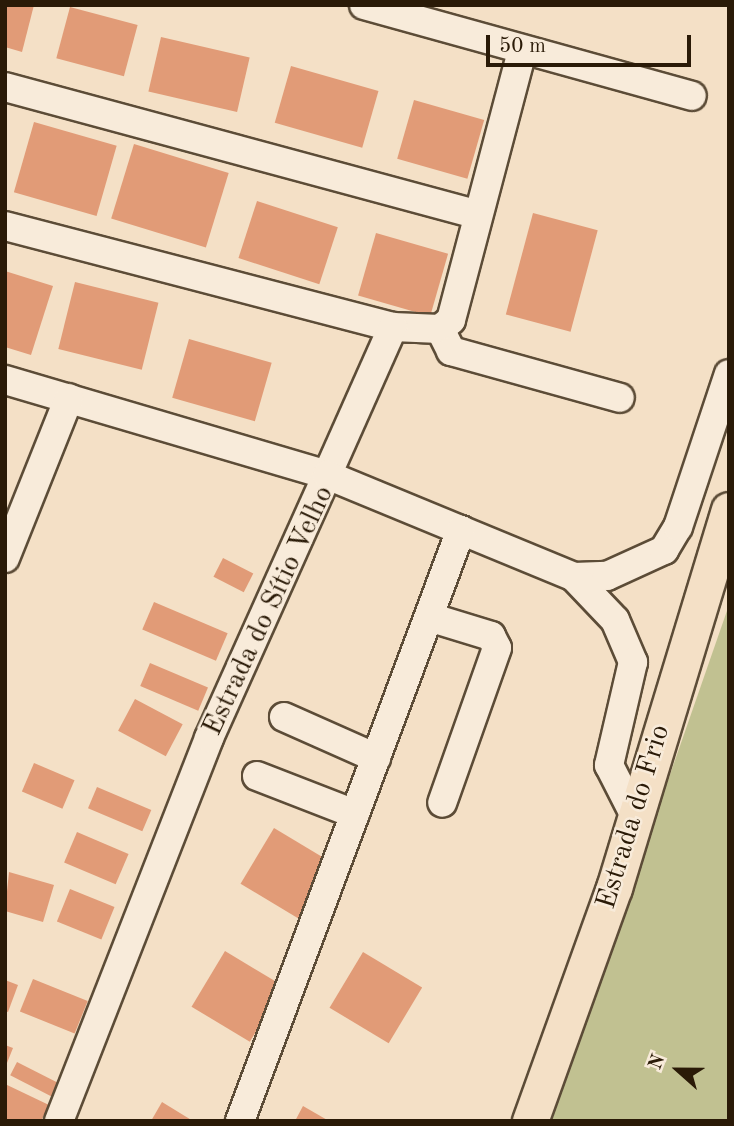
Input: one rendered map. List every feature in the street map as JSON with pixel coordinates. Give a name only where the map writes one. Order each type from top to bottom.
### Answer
[{"type":"main road","name":"Estrada do Frio","points":[[530,1121],[634,814],[729,510]]},
{"type":"street","points":[[364,5],[522,52],[692,96]]},
{"type":"street","points":[[5,226],[393,327],[440,329],[451,320],[522,52]]},
{"type":"street","points":[[5,86],[478,215]]},
{"type":"street","points":[[5,380],[327,475],[393,327]]},
{"type":"street","points":[[440,329],[451,351],[620,398]]},
{"type":"street","points":[[574,577],[607,576],[664,550],[678,527],[729,374]]},
{"type":"street","points":[[5,558],[69,398]]},
{"type":"street","name":"Estrada do Sítio Velho","points":[[58,1121],[209,738],[327,475],[574,577],[615,620],[633,662],[609,765],[634,814]]},
{"type":"street","points":[[240,1121],[461,530]]},
{"type":"street","points":[[429,617],[491,636],[497,648],[442,803]]},
{"type":"street","points":[[284,717],[376,758]]},
{"type":"street","points":[[257,776],[355,814]]},
{"type":"green space","points":[[729,605],[729,1121],[552,1121],[561,1088]]},
{"type":"building","points":[[5,5],[34,5],[22,52],[5,47]]},
{"type":"building","points":[[70,7],[138,25],[124,76],[56,58]]},
{"type":"building","points":[[161,37],[250,57],[237,112],[148,92]]},
{"type":"building","points":[[291,66],[378,91],[362,148],[275,123]]},
{"type":"building","points":[[414,100],[484,120],[467,179],[397,159]]},
{"type":"building","points":[[34,122],[117,146],[97,216],[14,192]]},
{"type":"building","points":[[134,144],[229,173],[206,248],[111,219]]},
{"type":"building","points":[[257,201],[338,227],[319,284],[238,258]]},
{"type":"building","points":[[533,213],[598,230],[571,332],[506,314]]},
{"type":"building","points":[[376,233],[448,254],[430,316],[358,295]]},
{"type":"building","points":[[5,271],[53,286],[31,355],[5,347]]},
{"type":"building","points":[[75,282],[158,303],[142,370],[58,349]]},
{"type":"building","points":[[189,339],[272,363],[255,421],[172,398]]},
{"type":"building","points":[[223,558],[253,573],[244,592],[213,577]]},
{"type":"building","points":[[154,602],[228,633],[216,661],[142,630]]},
{"type":"building","points":[[150,663],[208,688],[198,711],[140,686]]},
{"type":"building","points":[[135,699],[183,724],[166,756],[118,731]]},
{"type":"building","points":[[34,763],[75,780],[62,809],[22,792]]},
{"type":"building","points":[[97,787],[151,810],[142,831],[88,808]]},
{"type":"building","points":[[274,828],[333,864],[300,919],[241,884]]},
{"type":"building","points":[[77,832],[129,854],[116,884],[64,862]]},
{"type":"building","points":[[9,872],[54,885],[43,922],[5,911]]},
{"type":"building","points":[[70,889],[115,907],[101,939],[57,921]]},
{"type":"building","points":[[225,951],[283,986],[250,1042],[192,1007]]},
{"type":"building","points":[[363,952],[422,988],[389,1043],[330,1008]]},
{"type":"building","points":[[33,979],[88,1001],[75,1034],[20,1011]]},
{"type":"building","points":[[5,980],[18,985],[8,1012],[5,1011]]},
{"type":"building","points":[[5,1045],[13,1048],[5,1068]]},
{"type":"building","points":[[17,1062],[64,1086],[57,1099],[10,1075]]},
{"type":"building","points":[[5,1084],[49,1105],[41,1121],[5,1121]]},
{"type":"building","points":[[162,1102],[193,1121],[151,1121]]},
{"type":"building","points":[[303,1106],[329,1121],[295,1121]]}]
